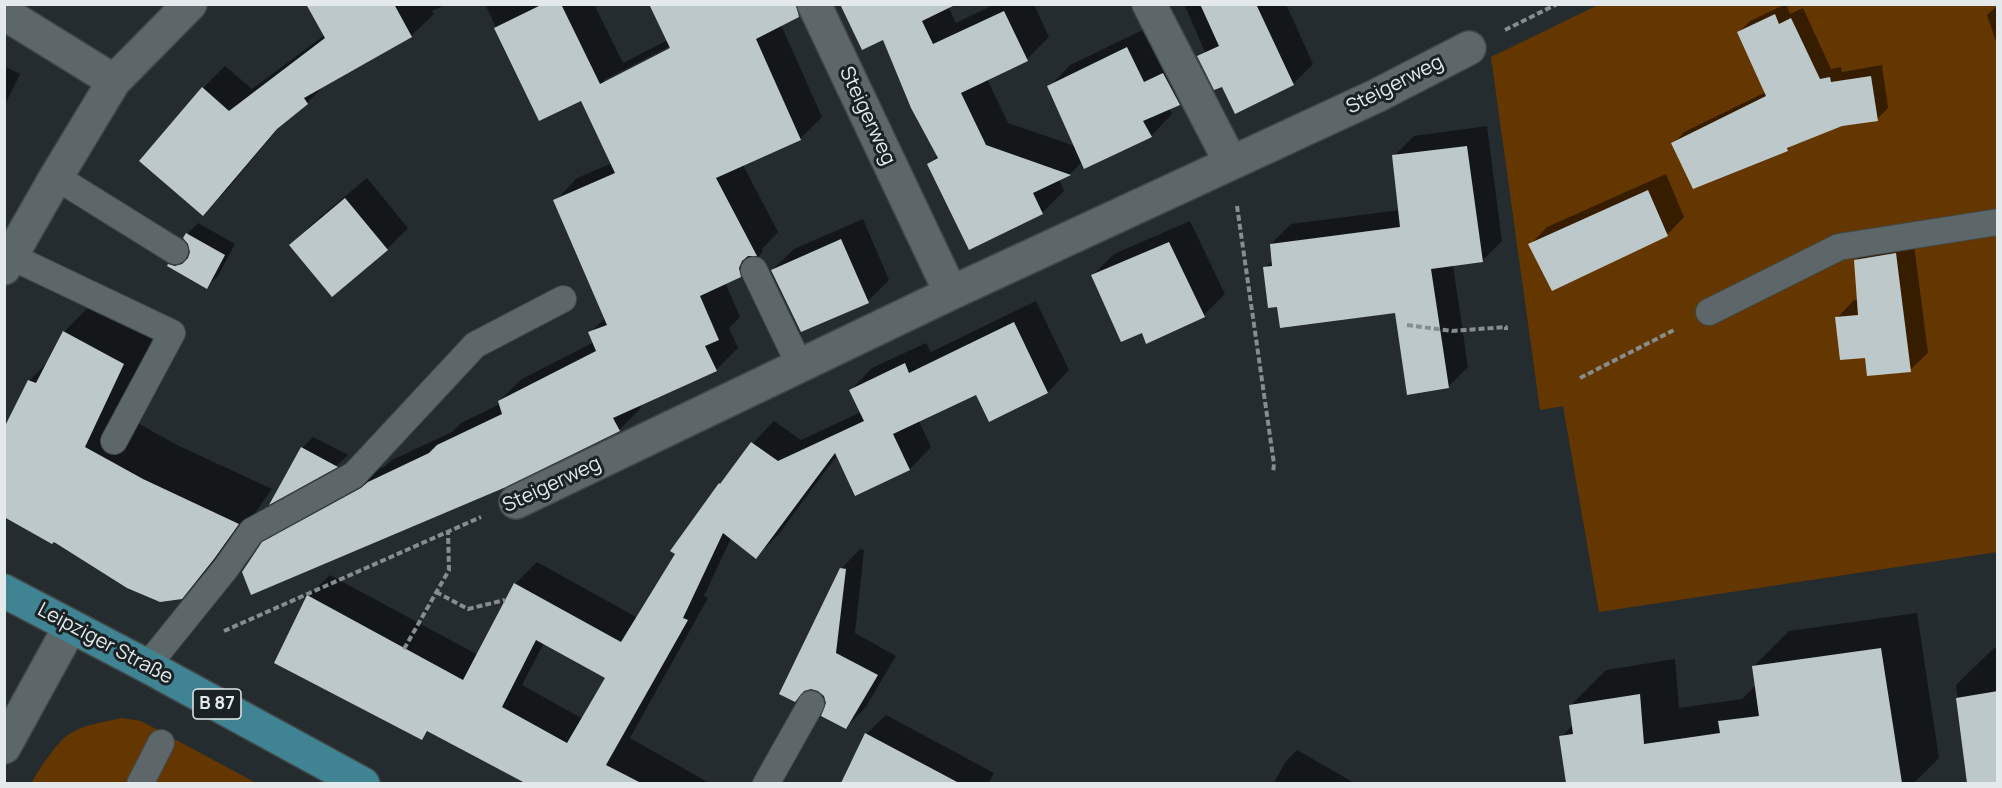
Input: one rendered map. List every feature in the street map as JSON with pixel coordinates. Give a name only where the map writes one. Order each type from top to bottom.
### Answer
[{"type":"main road","name":"Leipziger Straße","points":[[4,591],[363,783]]},
{"type":"street","points":[[8,262],[114,81],[190,4]]},
{"type":"street","name":"Steigerweg","points":[[814,4],[951,293]]},
{"type":"street","points":[[1149,4],[1231,163]]},
{"type":"street","points":[[4,13],[114,81]]},
{"type":"street","name":"Steigerweg","points":[[516,502],[951,293],[1376,96],[1469,48]]},
{"type":"street","points":[[4,747],[70,627]]},
{"type":"lane","points":[[56,177],[176,251]]},
{"type":"lane","points":[[1709,312],[1839,247],[1998,222]]},
{"type":"lane","points":[[8,262],[172,333],[114,441]]},
{"type":"lane","points":[[754,270],[800,366]]},
{"type":"lane","points":[[147,666],[226,568],[252,531],[354,475],[475,345],[563,299]]},
{"type":"lane","points":[[765,783],[811,704]]},
{"type":"lane","points":[[140,783],[161,743]]},
{"type":"path","points":[[1469,48],[1557,4]]},
{"type":"path","points":[[1231,163],[1274,465],[1273,473]]},
{"type":"path","points":[[1580,378],[1709,312]]},
{"type":"path","points":[[1407,325],[1452,331],[1506,327],[1506,330]]},
{"type":"path","name":"Steigerweg","points":[[222,632],[516,502]]},
{"type":"path","points":[[404,649],[448,570],[448,531]]},
{"type":"path","points":[[436,592],[468,609],[505,600]]},
{"type":"shaded area","points":[[1598,5],[1997,5],[1997,552],[1599,612],[1563,406],[1540,410],[1491,57]]},
{"type":"shaded area","points":[[122,718],[141,721],[256,783],[31,784],[53,750],[68,735],[87,726]]},
{"type":"building","points":[[306,4],[394,4],[412,37],[304,98],[308,104],[277,129],[203,216],[139,161],[202,87],[229,111],[325,38]]},
{"type":"building","points":[[543,4],[561,4],[600,84],[670,48],[649,4],[796,4],[799,17],[756,39],[801,140],[716,178],[757,256],[748,256],[742,261],[739,268],[741,277],[700,296],[719,340],[705,346],[717,371],[613,418],[620,431],[506,487],[251,595],[242,572],[262,542],[368,482],[429,453],[437,445],[502,414],[498,401],[596,351],[588,332],[607,325],[553,200],[615,173],[581,101],[539,121],[494,28]]},
{"type":"building","points":[[840,4],[957,4],[922,21],[933,44],[1004,11],[1028,61],[961,93],[986,145],[1071,175],[1033,193],[1043,214],[969,250],[927,164],[938,158],[911,108],[883,40],[862,50]]},
{"type":"building","points":[[1200,4],[1256,4],[1294,85],[1235,114],[1222,87],[1214,90],[1197,56],[1219,46]]},
{"type":"building","points":[[1775,14],[1779,24],[1791,18],[1820,79],[1830,77],[1831,82],[1871,76],[1878,121],[1842,126],[1787,148],[1788,151],[1693,189],[1671,143],[1766,96],[1737,32]]},
{"type":"building","points":[[1127,47],[1144,82],[1163,73],[1180,105],[1143,121],[1152,137],[1084,169],[1047,86]]},
{"type":"building","points":[[1467,146],[1483,262],[1431,269],[1449,388],[1407,395],[1395,313],[1280,328],[1277,307],[1268,308],[1263,267],[1272,266],[1270,244],[1400,227],[1392,155]]},
{"type":"building","points":[[1648,190],[1668,236],[1552,291],[1528,244]]},
{"type":"building","points":[[345,198],[388,250],[332,297],[289,245]]},
{"type":"building","points":[[186,233],[225,255],[207,289],[167,266],[168,264],[175,266],[182,264],[188,258],[190,252],[188,244],[183,238]]},
{"type":"building","points":[[841,239],[869,303],[801,332],[771,270]]},
{"type":"building","points":[[1169,242],[1205,317],[1146,344],[1142,333],[1121,342],[1091,275]]},
{"type":"building","points":[[1896,253],[1911,372],[1867,376],[1865,358],[1840,360],[1835,317],[1858,315],[1854,260]]},
{"type":"building","points":[[1014,322],[1048,393],[989,422],[976,395],[893,434],[910,470],[855,496],[835,453],[756,559],[723,533],[683,618],[688,620],[606,765],[641,783],[525,783],[427,731],[422,740],[274,663],[307,595],[463,680],[514,583],[621,642],[675,554],[670,551],[751,442],[778,461],[864,421],[849,390],[905,363],[909,373]],"holes":[[[536,640],[605,678],[567,743],[502,707]]]},
{"type":"building","points":[[63,331],[124,364],[85,447],[143,479],[239,524],[182,599],[160,602],[127,588],[54,542],[52,544],[4,517],[4,428],[28,380],[36,383]]},
{"type":"building","points":[[301,447],[338,467],[269,505]]},
{"type":"building","points":[[840,568],[846,569],[836,653],[878,675],[846,729],[821,716],[826,703],[824,696],[818,691],[811,689],[804,691],[795,702],[779,694]]},
{"type":"building","points":[[1881,648],[1902,783],[1566,783],[1559,736],[1573,734],[1569,705],[1640,694],[1644,744],[1720,733],[1718,721],[1759,716],[1752,666]]},
{"type":"building","points":[[1998,691],[1998,783],[1967,783],[1956,698]]},
{"type":"building","points":[[865,733],[959,783],[841,783]]}]
